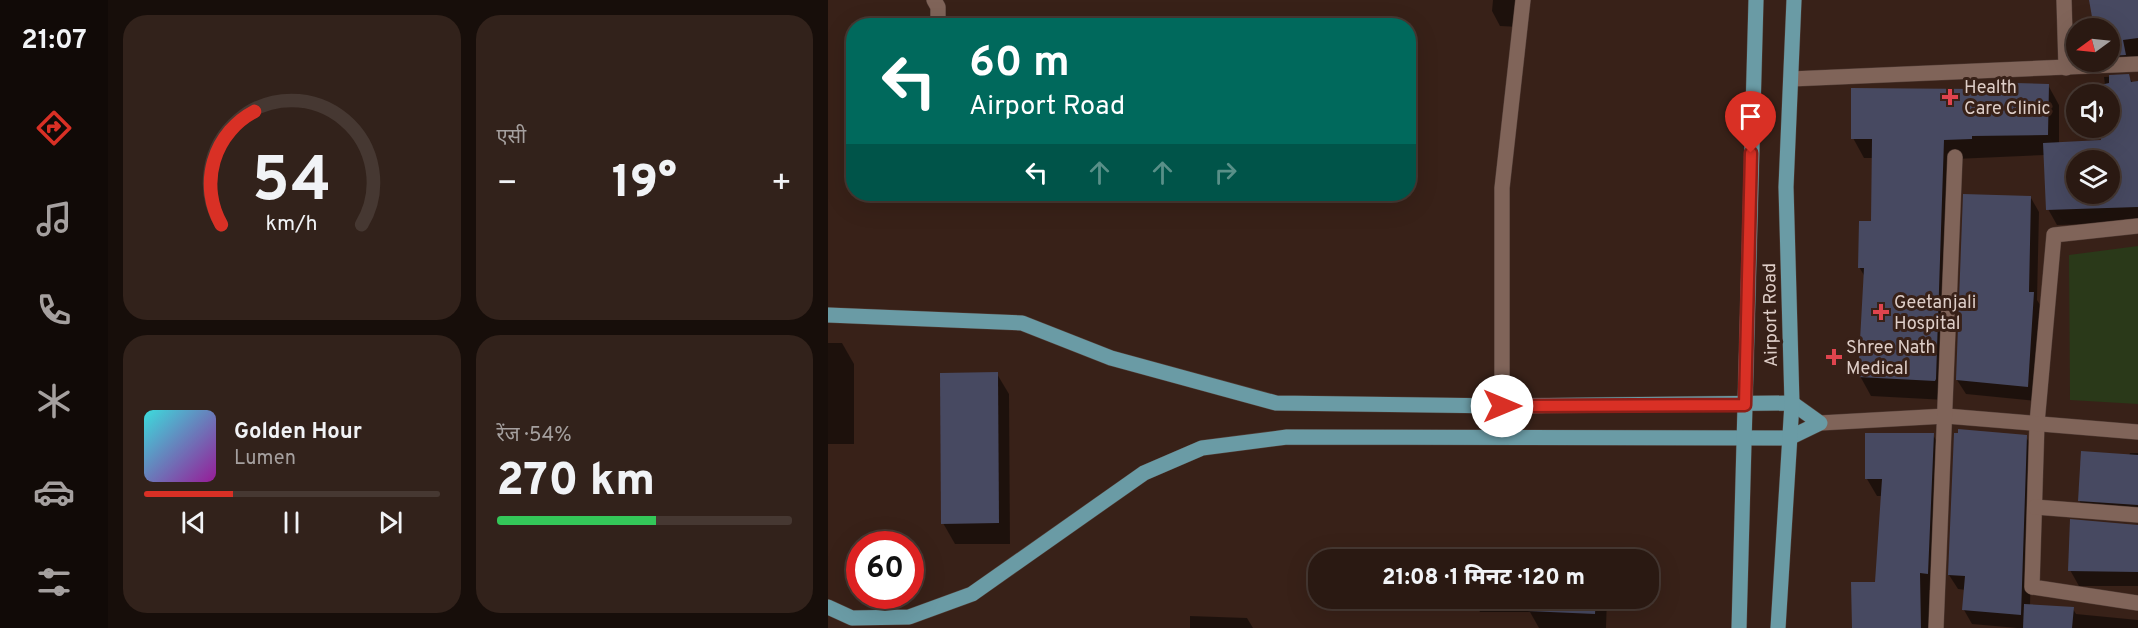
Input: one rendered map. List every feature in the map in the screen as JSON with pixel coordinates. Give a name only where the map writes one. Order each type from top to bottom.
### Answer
[{"type":"main road","name":"Airport Road","points":[[1739,628],[1756,0]]},
{"type":"main road","name":"Airport Road","points":[[1778,628],[1792,403],[1786,187],[1794,0]]},
{"type":"main road","points":[[828,315],[1022,323],[1111,358],[1197,384],[1276,403],[1502,406],[1792,403],[1820,423],[1789,438],[1287,437],[1202,448],[1144,473],[972,594],[909,617],[852,618],[828,607]]},
{"type":"street","points":[[934,0],[938,7],[938,18]]},
{"type":"street","points":[[1502,406],[1502,188],[1523,0]]},
{"type":"street","points":[[1791,79],[2066,68],[2064,0]]},
{"type":"street","points":[[2120,65],[2138,64]]},
{"type":"street","points":[[1936,628],[1955,157]]},
{"type":"street","points":[[2138,226],[2054,235],[2037,423],[2032,587],[2138,603]]},
{"type":"street","points":[[1820,423],[1946,416],[2138,432]]},
{"type":"street","points":[[2035,507],[2138,515]]},
{"type":"green space","points":[[2138,246],[2138,404],[2070,400],[2069,255]]},
{"type":"building","points":[[2089,0],[2138,0],[2138,38],[2123,40],[2126,55],[2120,55],[2120,18],[2092,18]]},
{"type":"building","points":[[2129,74],[2131,82],[2138,81],[2138,207],[2046,210],[2043,143],[2120,138],[2120,84],[2104,84],[2109,83],[2109,75]]},
{"type":"building","points":[[1977,82],[2049,84],[2048,135],[1972,136],[1972,139],[1944,140],[1936,379],[1935,381],[1858,377],[1864,268],[1858,268],[1859,221],[1871,221],[1872,139],[1851,139],[1851,88],[1977,89]]},
{"type":"building","points":[[1963,194],[2031,196],[2029,292],[2034,292],[2028,387],[1956,380]]},
{"type":"building","points":[[998,372],[999,523],[941,524],[940,373]]},
{"type":"building","points":[[1958,429],[2027,435],[2021,615],[1962,610],[1965,576],[1948,575],[1954,433],[1958,433]]},
{"type":"building","points":[[1865,433],[1934,433],[1928,574],[1920,573],[1921,628],[1852,628],[1851,582],[1875,582],[1882,479],[1865,479]]},
{"type":"building","points":[[2081,451],[2138,455],[2138,505],[2078,501]]},
{"type":"building","points":[[2070,519],[2138,525],[2138,572],[2068,571]]},
{"type":"building","points":[[2024,604],[2074,607],[2072,628],[2023,628]]},
{"type":"building","points":[[1527,609],[1595,609],[1595,614],[1527,611]]},
{"type":"place","name":"Health Care Clinic","points":[[1950,97]]},
{"type":"place","name":"Geetanjali Hospital","points":[[1881,312]]},
{"type":"place","name":"Shree Nath Medical","points":[[1834,357]]},
{"type":"route","points":[[1502,406],[1745,405],[1751,153]]}]
